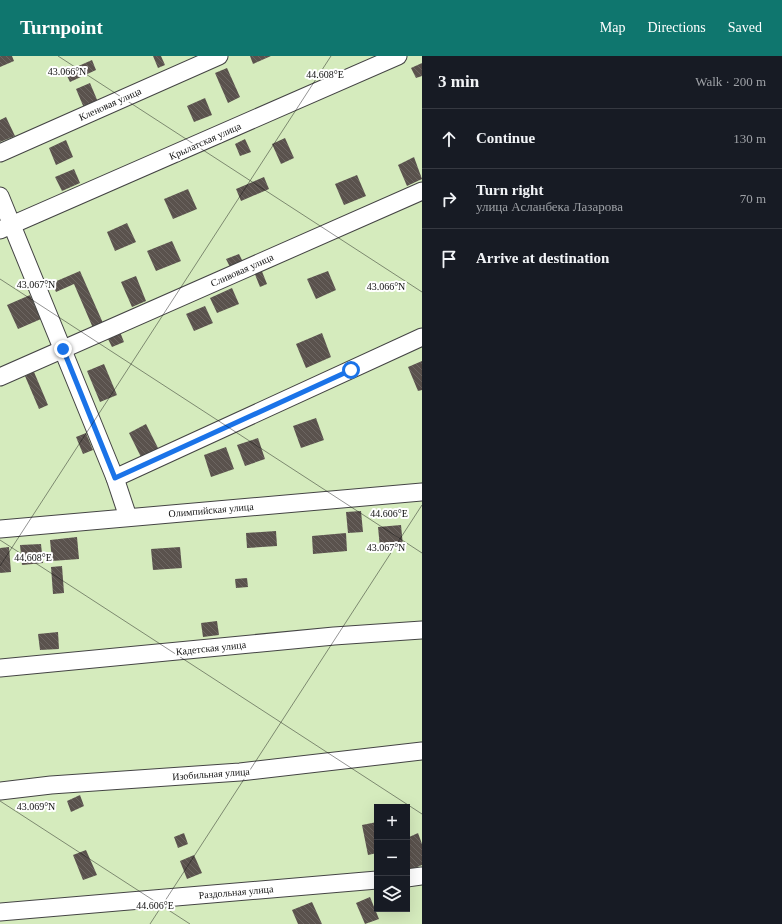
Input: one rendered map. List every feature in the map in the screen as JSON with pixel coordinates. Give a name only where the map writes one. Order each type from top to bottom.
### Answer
[{"type":"street","name":"Кленовая улица","points":[[0,153],[219,56]]},
{"type":"street","name":"Крылатская улица","points":[[6,227],[398,56]]},
{"type":"street","name":"Сливовая улица","points":[[63,349],[422,191]]},
{"type":"street","points":[[0,196],[6,227],[63,349],[115,478],[128,517]]},
{"type":"street","points":[[115,478],[422,337]]},
{"type":"street","points":[[0,377],[63,349]]},
{"type":"street","name":"Олимпийская улица","points":[[0,529],[422,492]]},
{"type":"street","name":"Кадетская улица","points":[[0,668],[334,636],[422,630]]},
{"type":"street","name":"Изобильная улица","points":[[0,791],[51,785],[240,772],[422,751]]},
{"type":"street","points":[[410,878],[422,876]]},
{"type":"street","name":"Раздольная улица","points":[[0,912],[374,880]]},
{"type":"green space","points":[[0,56],[422,56],[422,924],[0,924]]},
{"type":"building","points":[[0,56],[12,56],[14,61],[0,67]]},
{"type":"building","points":[[153,56],[161,56],[165,65],[158,68]]},
{"type":"building","points":[[250,56],[271,56],[253,64]]},
{"type":"building","points":[[92,60],[96,70],[70,82],[65,72]]},
{"type":"building","points":[[422,63],[422,76],[416,78],[411,68]]},
{"type":"building","points":[[227,68],[240,97],[228,103],[215,73]]},
{"type":"building","points":[[90,83],[98,102],[84,108],[76,89]]},
{"type":"building","points":[[205,98],[212,115],[194,122],[187,106]]},
{"type":"building","points":[[6,117],[15,136],[0,142],[0,120]]},
{"type":"building","points":[[285,138],[294,158],[281,164],[272,144]]},
{"type":"building","points":[[245,139],[251,152],[240,156],[235,144]]},
{"type":"building","points":[[66,140],[73,157],[56,165],[49,148]]},
{"type":"building","points":[[414,157],[422,179],[407,186],[398,165]]},
{"type":"building","points":[[74,169],[80,183],[62,191],[55,177]]},
{"type":"building","points":[[357,175],[366,196],[344,205],[335,184]]},
{"type":"building","points":[[264,177],[269,189],[241,201],[236,189]]},
{"type":"building","points":[[188,189],[197,209],[173,219],[164,199]]},
{"type":"building","points":[[127,223],[136,242],[115,251],[107,232]]},
{"type":"building","points":[[172,241],[181,261],[156,271],[147,251]]},
{"type":"building","points":[[239,254],[243,262],[230,267],[226,259]]},
{"type":"building","points":[[261,269],[267,284],[260,287],[254,272]]},
{"type":"building","points":[[80,271],[103,323],[93,328],[74,284],[56,292],[52,283]]},
{"type":"building","points":[[328,271],[336,290],[316,299],[307,279]]},
{"type":"building","points":[[136,276],[146,301],[132,307],[121,282]]},
{"type":"building","points":[[232,288],[239,304],[217,313],[210,298]]},
{"type":"building","points":[[30,295],[41,319],[18,329],[7,305]]},
{"type":"building","points":[[205,306],[213,323],[194,331],[186,314]]},
{"type":"building","points":[[120,332],[124,342],[112,347],[107,337]]},
{"type":"building","points":[[322,333],[331,357],[306,368],[296,344]]},
{"type":"building","points":[[422,361],[422,390],[418,391],[408,367]]},
{"type":"building","points":[[104,364],[117,395],[100,402],[87,371]]},
{"type":"building","points":[[34,372],[48,405],[39,409],[25,376]]},
{"type":"building","points":[[316,418],[324,440],[301,448],[293,426]]},
{"type":"building","points":[[146,424],[159,450],[142,459],[129,433]]},
{"type":"building","points":[[86,433],[93,450],[83,454],[76,437]]},
{"type":"building","points":[[258,438],[265,459],[245,466],[237,445]]},
{"type":"building","points":[[226,447],[234,469],[211,477],[204,455]]},
{"type":"building","points":[[361,511],[363,532],[348,533],[346,512]]},
{"type":"building","points":[[401,525],[403,546],[380,548],[378,527]]},
{"type":"building","points":[[276,531],[277,546],[247,548],[246,533]]},
{"type":"building","points":[[346,533],[347,551],[313,554],[312,536]]},
{"type":"building","points":[[77,537],[79,559],[52,561],[50,540]]},
{"type":"building","points":[[41,544],[43,563],[22,565],[20,545]]},
{"type":"building","points":[[9,547],[11,572],[0,573],[0,548]]},
{"type":"building","points":[[180,547],[182,568],[153,570],[151,549]]},
{"type":"building","points":[[62,566],[64,593],[53,594],[51,567]]},
{"type":"building","points":[[247,578],[248,587],[236,588],[235,579]]},
{"type":"building","points":[[217,621],[219,635],[203,637],[201,623]]},
{"type":"building","points":[[58,632],[59,649],[40,650],[38,634]]},
{"type":"building","points":[[80,795],[84,806],[71,812],[67,801]]},
{"type":"building","points":[[374,823],[374,854],[368,855],[362,825]]},
{"type":"building","points":[[184,833],[188,844],[178,848],[174,837]]},
{"type":"building","points":[[418,833],[422,844],[422,865],[410,870],[410,840],[410,837]]},
{"type":"building","points":[[86,850],[97,875],[83,880],[73,855]]},
{"type":"building","points":[[194,855],[202,873],[187,879],[180,861]]},
{"type":"building","points":[[370,897],[374,907],[374,912],[376,912],[379,919],[365,924],[356,903]]},
{"type":"building","points":[[312,902],[322,924],[298,924],[292,910]]},
{"type":"route","points":[[63,349],[115,478],[351,370]]}]
